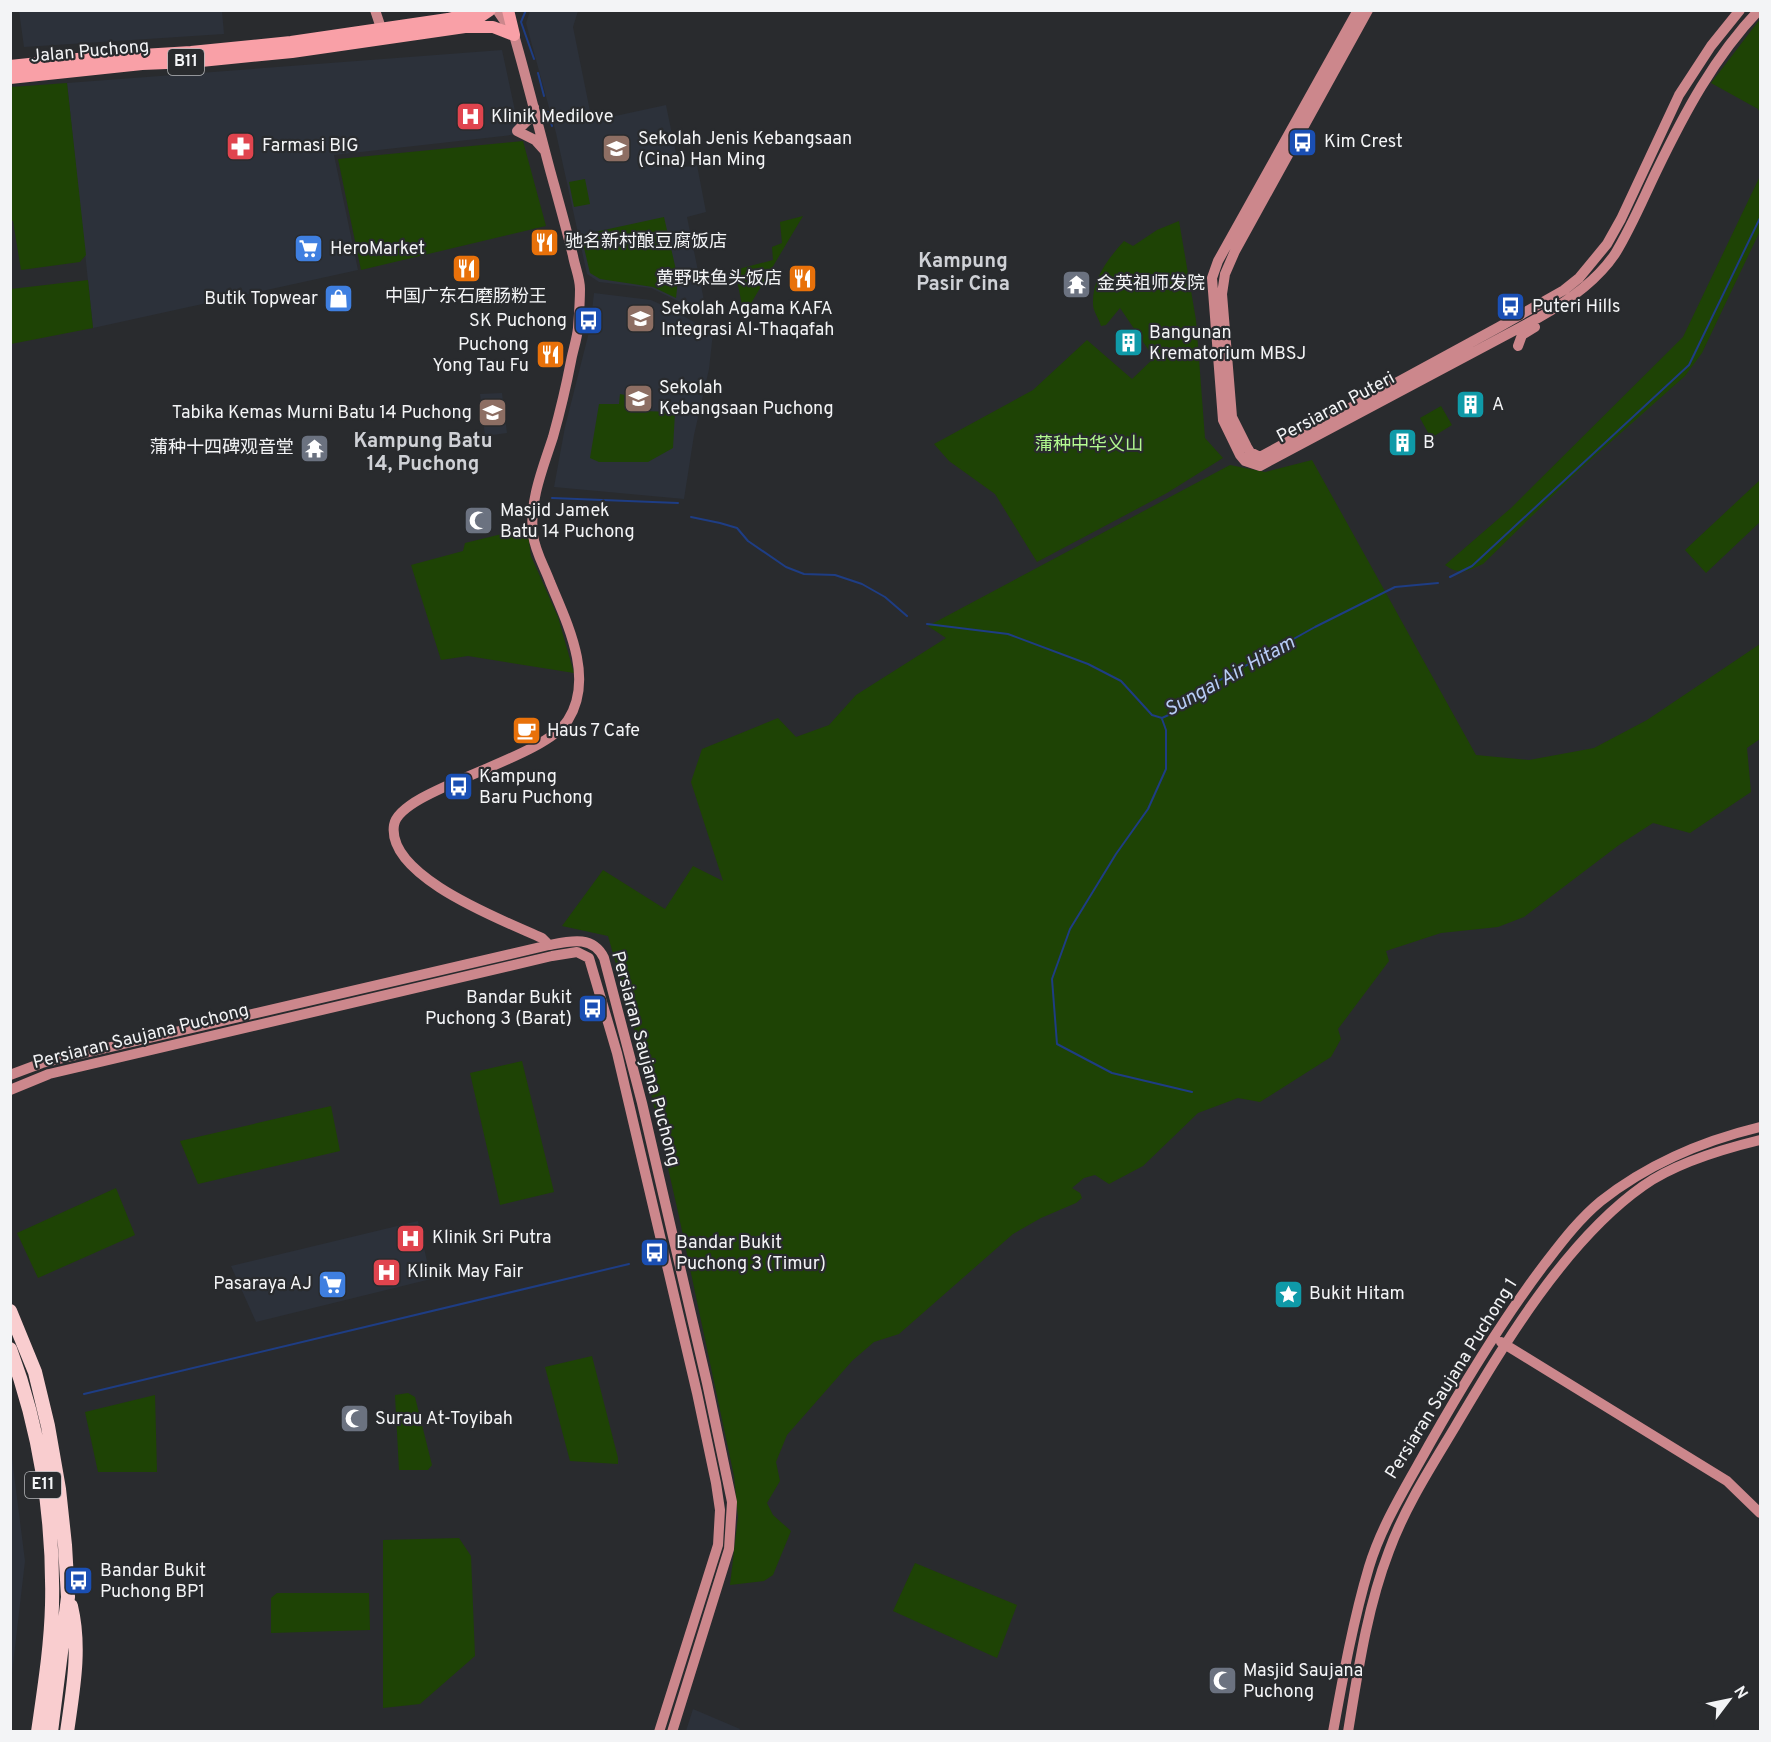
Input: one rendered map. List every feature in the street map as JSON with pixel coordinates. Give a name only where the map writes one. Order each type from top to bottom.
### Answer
[{"type":"highway","name":"E11","points":[[10,1311],[35,1372],[48,1426],[59,1489],[68,1597],[51,1731]]},
{"type":"highway","name":"E11","points":[[10,1349],[35,1436],[50,1532],[52,1606],[38,1731]]},
{"type":"highway","points":[[68,1597],[74,1623],[76,1664],[68,1727]]},
{"type":"main road","name":"Jalan Puchong","points":[[10,78],[142,54],[191,52],[280,43],[448,19],[468,14],[473,10]]},
{"type":"main road","name":"Jalan Puchong","points":[[10,66],[191,62],[292,52],[465,27],[490,10]]},
{"type":"main road","points":[[508,10],[514,35]]},
{"type":"main road","points":[[465,27],[493,27],[514,35]]},
{"type":"street","points":[[375,10],[381,28]]},
{"type":"street","points":[[497,10],[514,35],[580,287],[578,329],[561,410],[537,489],[532,516],[533,537],[570,632],[579,675],[577,701],[567,723],[554,734],[494,766],[423,797],[408,806],[397,819],[394,827],[400,852],[428,879],[465,904],[542,938],[549,945]]},
{"type":"street","name":"Persiaran Puteri","points":[[1358,10],[1218,261],[1212,278],[1222,420],[1240,455],[1245,461],[1255,465],[1265,465],[1560,306],[1581,290],[1614,255],[1694,98],[1735,36],[1759,10]]},
{"type":"street","name":"Persiaran Puteri","points":[[1368,10],[1235,251],[1225,274],[1222,294],[1232,417],[1250,452],[1260,457],[1506,324],[1564,290],[1579,278],[1596,260],[1616,227],[1679,95],[1711,46],[1740,10]]},
{"type":"street","points":[[534,107],[528,122],[517,131],[535,140],[545,150]]},
{"type":"street","points":[[1518,346],[1522,335],[1547,320],[1560,306]]},
{"type":"street","name":"Persiaran Saujana Puchong","points":[[10,1074],[42,1063],[549,945],[569,941],[595,945],[604,958],[642,1103],[732,1502],[729,1549],[672,1731]]},
{"type":"street","name":"Persiaran Saujana Puchong","points":[[10,1090],[49,1074],[561,954],[577,952],[589,958],[617,1053],[705,1433],[720,1510],[718,1545],[659,1731]]},
{"type":"street","name":"Persiaran Saujana Puchong 1","points":[[1333,1731],[1347,1658],[1369,1568],[1380,1536],[1442,1421],[1493,1337],[1523,1293],[1583,1217],[1599,1202],[1647,1169],[1670,1158],[1701,1144],[1761,1127]]},
{"type":"street","name":"Persiaran Saujana Puchong 1","points":[[1348,1731],[1360,1660],[1389,1552],[1405,1514],[1506,1344],[1579,1244],[1608,1213],[1644,1185],[1659,1177],[1696,1160],[1761,1140]]},
{"type":"street","points":[[1493,1337],[1727,1481],[1761,1513]]},
{"type":"shaded area","points":[[19,11],[222,11],[224,34],[24,47]]},
{"type":"shaded area","name":"Sekolah Jenis Kebangsaan (Cina) Han Ming","points":[[530,11],[578,11],[573,27],[592,121],[666,105],[679,168],[697,165],[706,212],[687,217],[707,315],[651,288],[599,282],[587,274],[556,133],[526,23]]},
{"type":"shaded area","points":[[502,50],[520,134],[334,155],[358,270],[93,328],[67,83]]},
{"type":"shaded area","name":"Sekolah Kebangsaan Puchong","points":[[594,293],[651,300],[713,333],[709,369],[694,435],[684,499],[554,487],[565,427],[590,328]]},
{"type":"shaded area","name":"Tabika Kemas Murni Batu 14 Puchong","points":[[502,393],[507,433],[485,436],[480,394]]},
{"type":"shaded area","points":[[418,1221],[431,1279],[256,1322],[231,1266]]},
{"type":"shaded area","points":[[10,1450],[25,1561],[11,1682]]},
{"type":"shaded area","points":[[693,1709],[740,1729],[739,1731],[686,1731]]},
{"type":"green space","points":[[1760,19],[1760,113],[1758,109],[1711,83]]},
{"type":"green space","points":[[67,83],[86,255],[80,262],[21,270],[13,221],[11,221],[11,87]]},
{"type":"green space","points":[[523,141],[546,226],[361,270],[338,159]]},
{"type":"green space","points":[[1760,176],[1760,231],[1702,353],[1685,376],[1578,471],[1483,564],[1459,571],[1445,565],[1511,508],[1683,337]]},
{"type":"green space","points":[[585,179],[590,204],[574,207],[569,182]]},
{"type":"green space","points":[[803,216],[744,315],[735,270],[773,260],[772,247],[782,243],[780,222]]},
{"type":"green space","points":[[664,217],[678,279],[676,298],[653,287],[600,279],[590,273],[581,235]]},
{"type":"green space","name":"蒲种中华义山","points":[[1179,221],[1196,320],[1205,438],[1223,458],[1167,493],[1037,562],[995,494],[949,461],[934,444],[1033,390],[1087,340],[1132,379],[1154,358],[1120,308],[1106,325],[1101,326],[1093,307],[1095,286],[1107,262],[1124,241],[1133,246],[1157,230]]},
{"type":"green space","points":[[88,280],[93,328],[11,344],[11,289]]},
{"type":"green space","points":[[620,394],[640,398],[642,411],[675,412],[673,448],[648,462],[599,462],[590,458],[599,404],[619,404]]},
{"type":"green space","points":[[1441,406],[1452,425],[1431,438],[1420,418]]},
{"type":"green space","points":[[1312,460],[1476,755],[1529,760],[1594,748],[1647,720],[1760,644],[1760,739],[1747,748],[1751,792],[1690,833],[1653,823],[1619,845],[1524,917],[1498,927],[1441,933],[1386,951],[1389,961],[1338,1029],[1341,1039],[1331,1057],[1260,1102],[1238,1098],[1198,1113],[1143,1166],[1109,1184],[1095,1175],[1084,1178],[1072,1188],[1080,1193],[1082,1198],[1013,1234],[899,1334],[874,1342],[852,1361],[787,1435],[776,1462],[780,1481],[767,1503],[773,1515],[791,1531],[773,1575],[764,1581],[730,1585],[738,1517],[734,1476],[645,1067],[608,936],[562,926],[603,870],[665,909],[693,866],[723,881],[691,782],[702,749],[778,718],[796,737],[829,725],[856,695],[946,638],[928,626],[1230,465],[1265,472]]},
{"type":"green space","points":[[1760,480],[1760,522],[1706,573],[1685,550]]},
{"type":"green space","points":[[527,528],[531,556],[558,617],[574,673],[468,656],[441,660],[411,565],[463,551],[465,543]]},
{"type":"green space","points":[[522,1061],[554,1192],[500,1205],[470,1073]]},
{"type":"green space","points":[[331,1106],[340,1151],[198,1184],[180,1141]]},
{"type":"green space","points":[[116,1188],[135,1235],[38,1278],[17,1233]]},
{"type":"green space","points":[[592,1356],[618,1464],[570,1461],[545,1367]]},
{"type":"green space","points":[[408,1393],[415,1397],[432,1465],[428,1470],[399,1470],[395,1395]]},
{"type":"green space","points":[[155,1395],[157,1472],[98,1472],[85,1412]]},
{"type":"green space","points":[[459,1538],[471,1556],[475,1656],[420,1704],[383,1708],[383,1540]]},
{"type":"green space","points":[[915,1563],[1017,1605],[997,1658],[893,1611]]},
{"type":"green space","points":[[277,1593],[369,1593],[370,1630],[271,1633],[271,1598]]},
{"type":"waterway","name":"Sungai Air Hitam","points":[[526,10],[521,22],[534,59]]},
{"type":"waterway","name":"Sungai Air Hitam","points":[[538,73],[544,96]]},
{"type":"waterway","name":"Sungai Air Hitam","points":[[548,112],[552,126]]},
{"type":"waterway","name":"Sungai Air Hitam","points":[[1450,577],[1472,566],[1689,365],[1760,218]]},
{"type":"waterway","name":"Sungai Air Hitam","points":[[552,498],[678,503]]},
{"type":"waterway","name":"Sungai Air Hitam","points":[[691,517],[737,528],[748,541],[786,567],[804,574],[835,575],[862,584],[885,597],[907,616]]},
{"type":"waterway","name":"Sungai Air Hitam","points":[[927,624],[1008,634],[1088,664],[1121,681],[1152,715],[1162,718],[1175,712],[1186,699],[1315,627],[1395,587],[1438,583]]},
{"type":"waterway","points":[[1162,719],[1166,730],[1166,769],[1148,809],[1116,854],[1070,929],[1052,979],[1057,1044],[1112,1073],[1192,1092]]},
{"type":"waterway","points":[[84,1394],[629,1264]]},
{"type":"place","name":"Klinik Medilove","points":[[470,117]]},
{"type":"place","name":"Kim Crest","points":[[1303,142]]},
{"type":"place","name":"Farmasi BIG","points":[[241,146]]},
{"type":"place","name":"Sekolah Jenis Kebangsaan (Cina) Han Ming","points":[[617,149]]},
{"type":"place","name":"驰名新村酿豆腐饭店","points":[[544,242]]},
{"type":"place","name":"HeroMarket","points":[[309,249]]},
{"type":"place","name":"中国广东石磨肠粉王","points":[[466,268]]},
{"type":"place","name":"黄野味鱼头饭店","points":[[803,279]]},
{"type":"place","name":"金英祖师发院","points":[[1076,284]]},
{"type":"place","name":"Butik Topwear","points":[[339,299]]},
{"type":"place","name":"Puteri Hills","points":[[1511,307]]},
{"type":"place","name":"Sekolah Agama KAFA Integrasi Al-Thaqafah","points":[[640,319]]},
{"type":"place","name":"SK Puchong","points":[[588,321]]},
{"type":"place","name":"Bangunan Krematorium MBSJ","points":[[1128,343]]},
{"type":"place","name":"Puchong Yong Tau Fu","points":[[550,355]]},
{"type":"place","name":"Sekolah Kebangsaan Puchong","points":[[638,398]]},
{"type":"place","name":"A","points":[[1471,405]]},
{"type":"place","name":"Tabika Kemas Murni Batu 14 Puchong","points":[[493,413]]},
{"type":"place","name":"B","points":[[1402,443]]},
{"type":"place","name":"蒲种十四碑观音堂","points":[[315,448]]},
{"type":"place","name":"Masjid Jamek Batu 14 Puchong","points":[[479,521]]},
{"type":"place","name":"Haus 7 Cafe","points":[[526,731]]},
{"type":"place","name":"Kampung Baru Puchong","points":[[458,787]]},
{"type":"place","name":"Bandar Bukit Puchong 3 (Barat)","points":[[593,1008]]},
{"type":"place","name":"Klinik Sri Putra","points":[[411,1238]]},
{"type":"place","name":"Bandar Bukit Puchong 3 (Timur)","points":[[655,1253]]},
{"type":"place","name":"Klinik May Fair","points":[[386,1272]]},
{"type":"place","name":"Pasaraya AJ","points":[[333,1284]]},
{"type":"place","name":"Bukit Hitam","points":[[1288,1294]]},
{"type":"place","name":"Surau At-Toyibah","points":[[354,1419]]},
{"type":"place","name":"Bandar Bukit Puchong BP1","points":[[79,1581]]},
{"type":"place","name":"Masjid Saujana Puchong","points":[[1222,1681]]},
{"type":"district","name":"Kampung Pasir Cina","points":[[963,274]]},
{"type":"district","name":"Kampung Batu 14, Puchong","points":[[423,454]]}]
